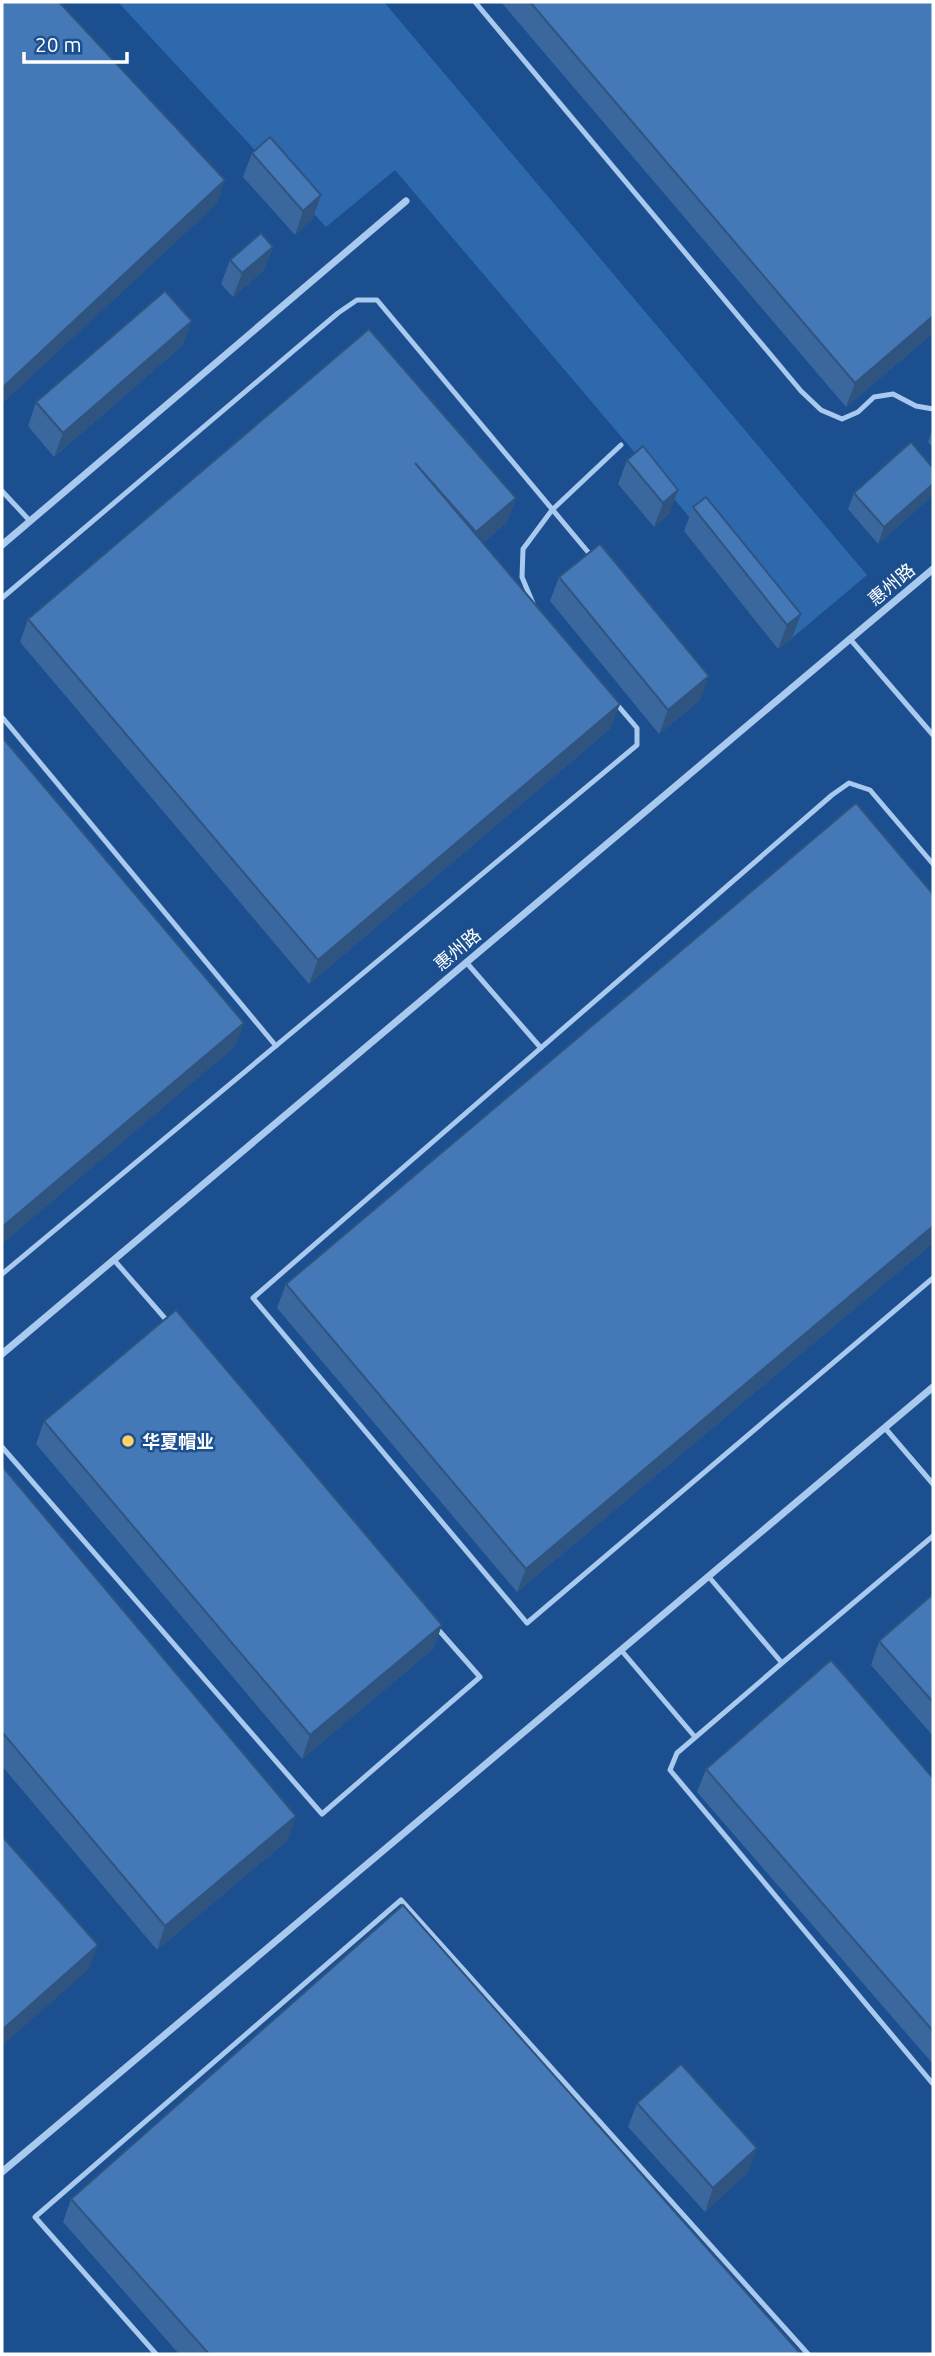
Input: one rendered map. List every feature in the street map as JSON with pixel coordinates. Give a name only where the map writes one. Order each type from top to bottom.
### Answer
[{"type":"street","points":[[2,545],[406,201]]},
{"type":"street","name":"惠州路","points":[[2,1354],[933,569]]},
{"type":"street","points":[[2,2172],[933,1387]]},
{"type":"lane","points":[[475,2],[801,391],[821,410],[842,419],[858,412],[874,397],[893,394],[916,407],[933,409]]},
{"type":"lane","points":[[2,598],[338,313],[357,300],[377,300],[595,560]]},
{"type":"lane","points":[[536,610],[522,577],[523,549],[552,510],[621,445]]},
{"type":"lane","points":[[2,491],[30,521]]},
{"type":"lane","points":[[850,639],[933,735]]},
{"type":"lane","points":[[2,1274],[637,745],[637,728],[612,698]]},
{"type":"lane","points":[[2,717],[276,1046]]},
{"type":"lane","points":[[933,864],[870,790],[849,783],[821,804],[253,1298],[527,1623],[933,1278]]},
{"type":"lane","points":[[466,962],[541,1048]]},
{"type":"lane","points":[[114,1260],[171,1326]]},
{"type":"lane","points":[[885,1428],[933,1484]]},
{"type":"lane","points":[[2,1447],[322,1814],[480,1677],[435,1626]]},
{"type":"lane","points":[[933,1536],[677,1753],[670,1770],[933,2084]]},
{"type":"lane","points":[[709,1577],[782,1663]]},
{"type":"lane","points":[[621,1650],[695,1737]]},
{"type":"lane","points":[[156,2354],[36,2217],[401,1900],[808,2354]]},
{"type":"shaded area","points":[[118,2],[384,2],[867,575],[792,638],[395,170],[326,227]]},
{"type":"building","points":[[2,2],[59,2],[225,180],[2,388]]},
{"type":"building","points":[[530,2],[933,2],[933,316],[855,383]]},
{"type":"building","points":[[270,137],[321,195],[303,211],[252,153]]},
{"type":"building","points":[[261,233],[273,247],[242,273],[230,260]]},
{"type":"building","points":[[165,291],[192,321],[63,433],[36,402]]},
{"type":"building","points":[[369,329],[516,498],[476,532],[415,463],[620,704],[318,960],[28,619]]},
{"type":"building","points":[[911,442],[933,468],[933,484],[884,527],[854,493]]},
{"type":"building","points":[[643,446],[678,490],[663,503],[627,460]]},
{"type":"building","points":[[706,497],[801,614],[787,625],[693,507]]},
{"type":"building","points":[[600,544],[709,676],[668,710],[559,577]]},
{"type":"building","points":[[2,737],[244,1023],[2,1227]]},
{"type":"building","points":[[856,803],[933,894],[933,1226],[526,1569],[286,1284]]},
{"type":"building","points":[[176,1310],[442,1625],[310,1735],[44,1421]]},
{"type":"building","points":[[2,1466],[296,1816],[165,1926],[2,1732]]},
{"type":"building","points":[[933,1594],[933,1702],[879,1641]]},
{"type":"building","points":[[831,1660],[933,1778],[933,2031],[706,1769]]},
{"type":"building","points":[[2,1836],[98,1945],[2,2030]]},
{"type":"building","points":[[403,1905],[799,2352],[797,2354],[209,2354],[71,2199]]},
{"type":"building","points":[[681,2064],[757,2148],[713,2188],[637,2103]]},
{"type":"place","name":"华夏帽业","points":[[128,1441]]}]
